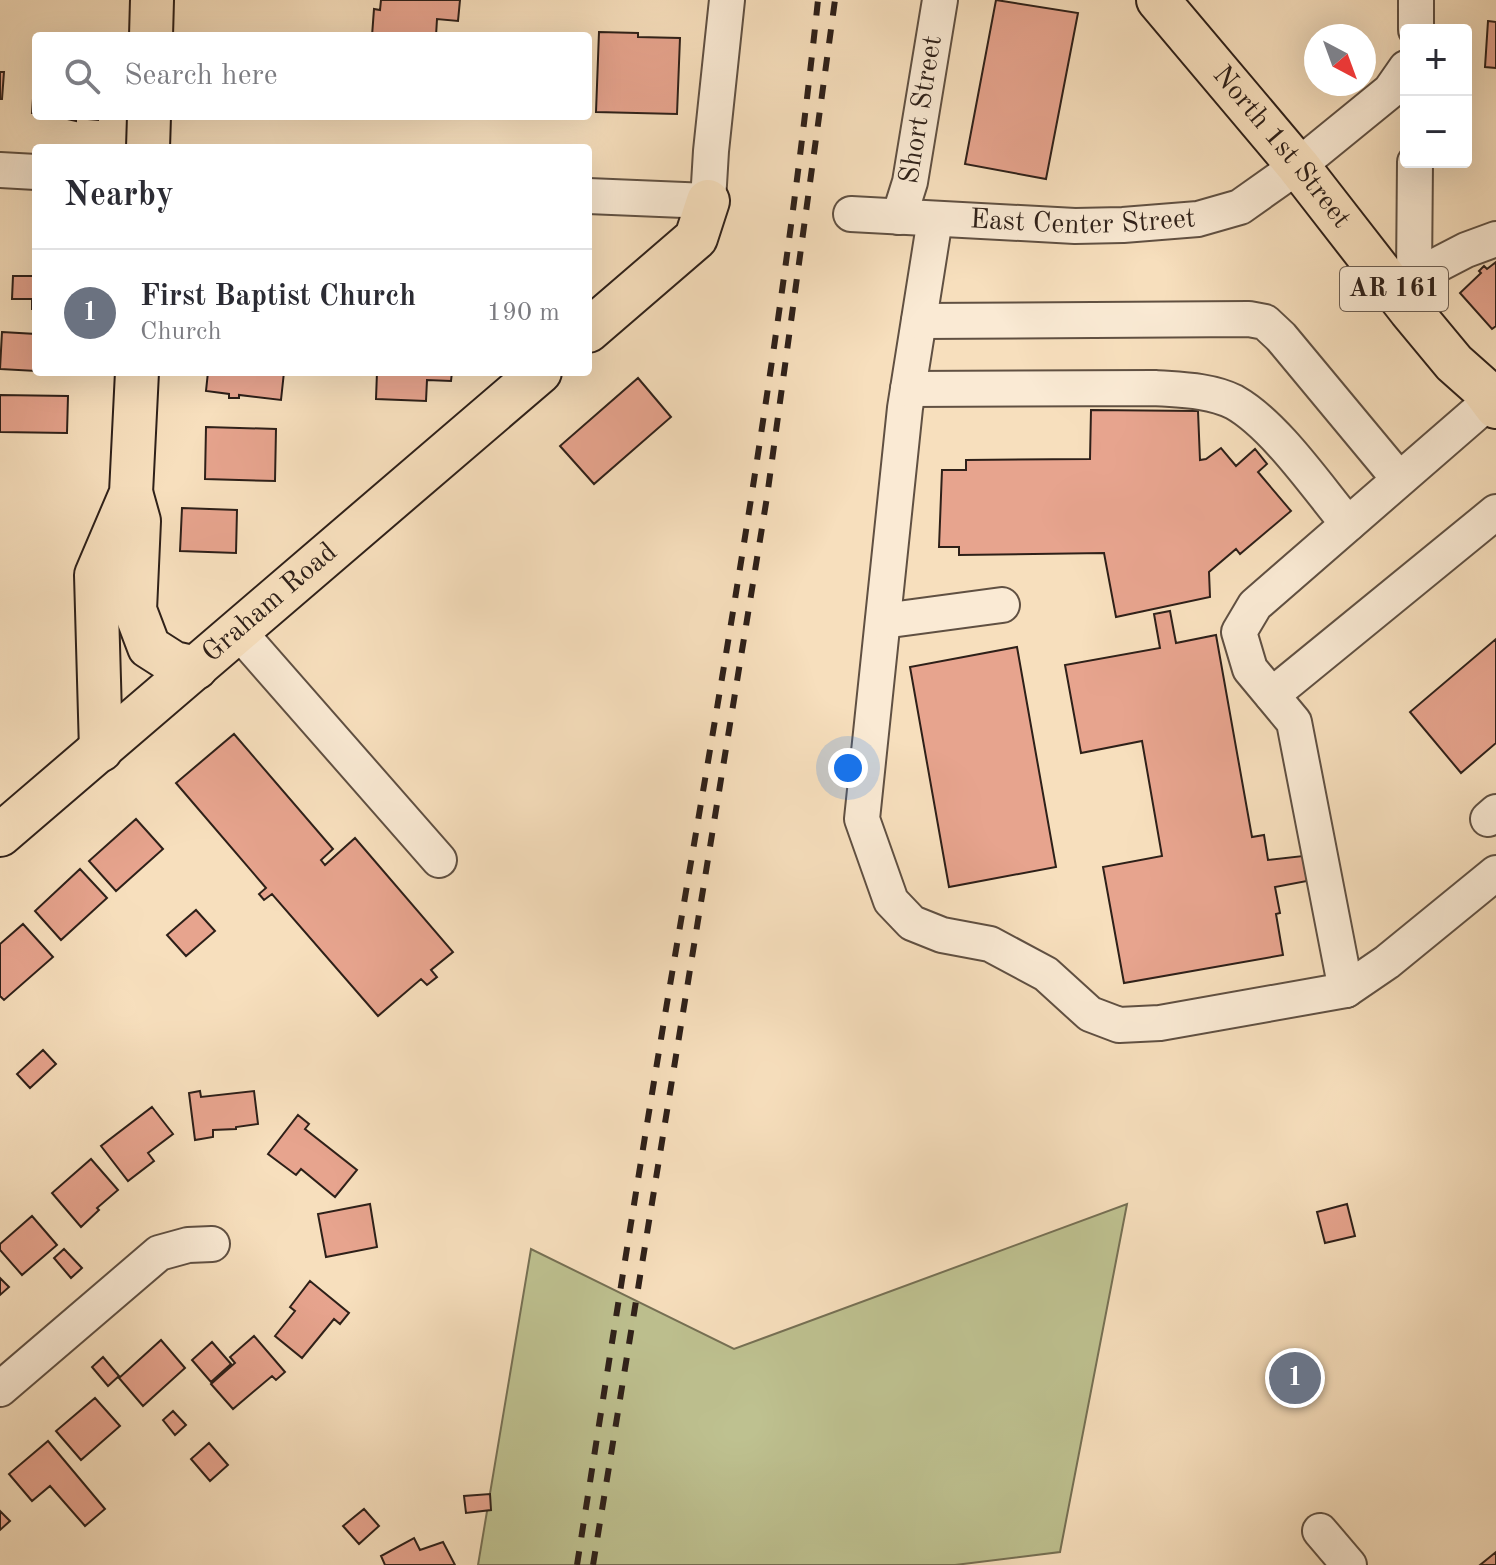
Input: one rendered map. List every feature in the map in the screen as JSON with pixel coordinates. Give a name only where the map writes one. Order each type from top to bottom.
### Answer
[{"type":"main road","points":[[151,32],[152,0]]},
{"type":"main road","name":"North 1st Street","points":[[1158,0],[1298,166],[1412,293],[1454,363],[1491,392]]},
{"type":"main road","points":[[148,144],[149,120]]},
{"type":"main road","points":[[592,328],[696,238],[708,201]]},
{"type":"main road","points":[[137,376],[131,493],[139,521],[135,610],[149,647],[174,663],[196,668]]},
{"type":"main road","name":"Graham Road","points":[[0,835],[535,376]]},
{"type":"main road","points":[[101,750],[96,575],[131,493]]},
{"type":"street","points":[[592,196],[708,201],[727,0]]},
{"type":"street","name":"Short Street","points":[[899,217],[910,182],[940,0]]},
{"type":"street","points":[[1416,0],[1416,24]]},
{"type":"street","name":"East Center Street","points":[[851,214],[1075,226],[1198,219],[1240,207],[1298,166],[1390,91],[1400,77]]},
{"type":"street","points":[[1412,293],[1415,168]]},
{"type":"street","points":[[0,170],[32,172]]},
{"type":"street","points":[[935,219],[908,389],[862,819],[891,901],[912,923],[942,935],[990,944],[1046,974],[1090,1014],[1119,1025],[1160,1023],[1346,990],[1387,962],[1496,873]]},
{"type":"street","points":[[1412,293],[1466,250],[1496,239]]},
{"type":"street","points":[[919,321],[1249,319],[1265,322],[1281,337],[1399,479]]},
{"type":"street","points":[[908,389],[1155,388],[1192,390],[1221,397],[1264,424],[1348,524]]},
{"type":"street","points":[[1346,990],[1294,722],[1250,669],[1239,632],[1255,605],[1399,479],[1491,392]]},
{"type":"street","points":[[1272,695],[1496,512]]},
{"type":"street","points":[[883,621],[1002,605]]},
{"type":"street","points":[[239,632],[439,860]]},
{"type":"street","points":[[0,1389],[159,1253],[188,1245],[212,1244]]},
{"type":"street","points":[[1320,1531],[1349,1565]]},
{"type":"green space","points":[[1127,1204],[1060,1552],[955,1565],[478,1565],[531,1249],[734,1349]]},
{"type":"building","points":[[381,0],[460,0],[458,21],[437,19],[436,32],[372,32],[374,9],[380,10]]},
{"type":"building","points":[[996,0],[1078,13],[1046,179],[965,164]]},
{"type":"building","points":[[1488,21],[1496,22],[1496,68],[1485,67]]},
{"type":"building","points":[[599,32],[680,38],[677,114],[596,112]]},
{"type":"building","points":[[0,72],[4,72],[2,99],[0,99]]},
{"type":"building","points":[[1496,262],[1496,326],[1492,329],[1460,293],[1481,273],[1479,271],[1484,266],[1487,269]]},
{"type":"building","points":[[13,276],[32,276],[32,299],[12,299]]},
{"type":"building","points":[[2,332],[32,334],[32,371],[0,369]]},
{"type":"building","points":[[208,376],[284,376],[281,400],[239,395],[239,398],[229,398],[229,394],[206,391]]},
{"type":"building","points":[[377,376],[452,376],[451,381],[427,380],[426,401],[376,399]]},
{"type":"building","points":[[638,378],[671,417],[594,484],[560,446]]},
{"type":"building","points":[[0,395],[68,396],[67,433],[0,432]]},
{"type":"building","points":[[1091,410],[1198,411],[1200,460],[1221,448],[1236,466],[1255,449],[1267,464],[1258,472],[1291,511],[1240,554],[1236,549],[1209,572],[1210,597],[1116,617],[1104,553],[959,555],[959,547],[939,547],[942,470],[966,470],[966,460],[1090,459]]},
{"type":"building","points":[[206,427],[276,429],[275,481],[205,479]]},
{"type":"building","points":[[182,508],[237,510],[236,553],[180,551]]},
{"type":"building","points":[[1170,611],[1176,643],[1216,635],[1252,837],[1264,835],[1268,860],[1303,856],[1307,881],[1275,887],[1283,955],[1124,983],[1103,867],[1162,856],[1142,741],[1081,753],[1065,665],[1160,648],[1154,614]]},
{"type":"building","points":[[1496,639],[1496,743],[1461,773],[1410,712]]},
{"type":"building","points":[[1017,647],[1056,867],[949,887],[910,667]]},
{"type":"building","points":[[234,734],[333,849],[321,860],[325,865],[355,838],[453,952],[431,970],[437,977],[427,985],[421,979],[378,1016],[272,894],[264,900],[259,894],[266,888],[176,783]]},
{"type":"building","points":[[136,819],[163,849],[116,891],[89,861]]},
{"type":"building","points":[[80,869],[107,898],[61,940],[35,911]]},
{"type":"building","points":[[196,910],[215,931],[186,956],[167,935]]},
{"type":"building","points":[[23,924],[53,957],[4,1000],[0,996],[0,944]]},
{"type":"building","points":[[43,1050],[56,1064],[30,1088],[17,1074]]},
{"type":"building","points":[[200,1091],[201,1097],[254,1091],[258,1124],[213,1130],[213,1137],[195,1140],[189,1093]]},
{"type":"building","points":[[152,1107],[173,1134],[148,1153],[154,1161],[128,1181],[101,1146]]},
{"type":"building","points":[[298,1115],[309,1124],[305,1129],[357,1170],[335,1197],[301,1169],[296,1175],[268,1154]]},
{"type":"building","points":[[91,1159],[118,1190],[81,1227],[52,1193]]},
{"type":"building","points":[[370,1204],[377,1247],[326,1257],[318,1214]]},
{"type":"building","points":[[1347,1204],[1355,1236],[1325,1243],[1317,1212]]},
{"type":"building","points":[[32,1216],[57,1245],[22,1275],[0,1250],[0,1244]]},
{"type":"building","points":[[64,1249],[82,1268],[71,1278],[54,1258]]},
{"type":"building","points":[[0,1278],[9,1287],[0,1295]]},
{"type":"building","points":[[310,1281],[349,1313],[340,1324],[334,1319],[302,1358],[275,1336],[295,1311],[290,1307]]},
{"type":"building","points":[[254,1336],[285,1372],[276,1380],[272,1376],[233,1409],[211,1384],[235,1363],[230,1357]]},
{"type":"building","points":[[161,1340],[185,1368],[143,1406],[119,1378]]},
{"type":"building","points":[[212,1342],[231,1364],[211,1382],[192,1360]]},
{"type":"building","points":[[103,1357],[119,1376],[108,1386],[92,1367]]},
{"type":"building","points":[[95,1398],[120,1426],[81,1460],[56,1431]]},
{"type":"building","points":[[173,1411],[186,1425],[175,1435],[163,1420]]},
{"type":"building","points":[[48,1441],[105,1509],[85,1526],[50,1486],[32,1501],[9,1474]]},
{"type":"building","points":[[209,1443],[228,1465],[210,1481],[191,1459]]},
{"type":"building","points":[[490,1494],[491,1510],[466,1513],[464,1496]]},
{"type":"building","points":[[364,1509],[379,1526],[359,1544],[343,1526]]},
{"type":"building","points":[[0,1511],[10,1521],[0,1530]]},
{"type":"building","points":[[414,1538],[420,1550],[443,1542],[455,1565],[385,1565],[381,1556]]},
{"type":"building","points":[[1496,1552],[1496,1565],[1480,1565]]},
{"type":"railway","points":[[577,1565],[751,497],[788,249],[818,0]]},
{"type":"railway","points":[[593,1565],[767,497],[835,0]]},
{"type":"place","name":"First Baptist Church","points":[[1295,1378]]}]
